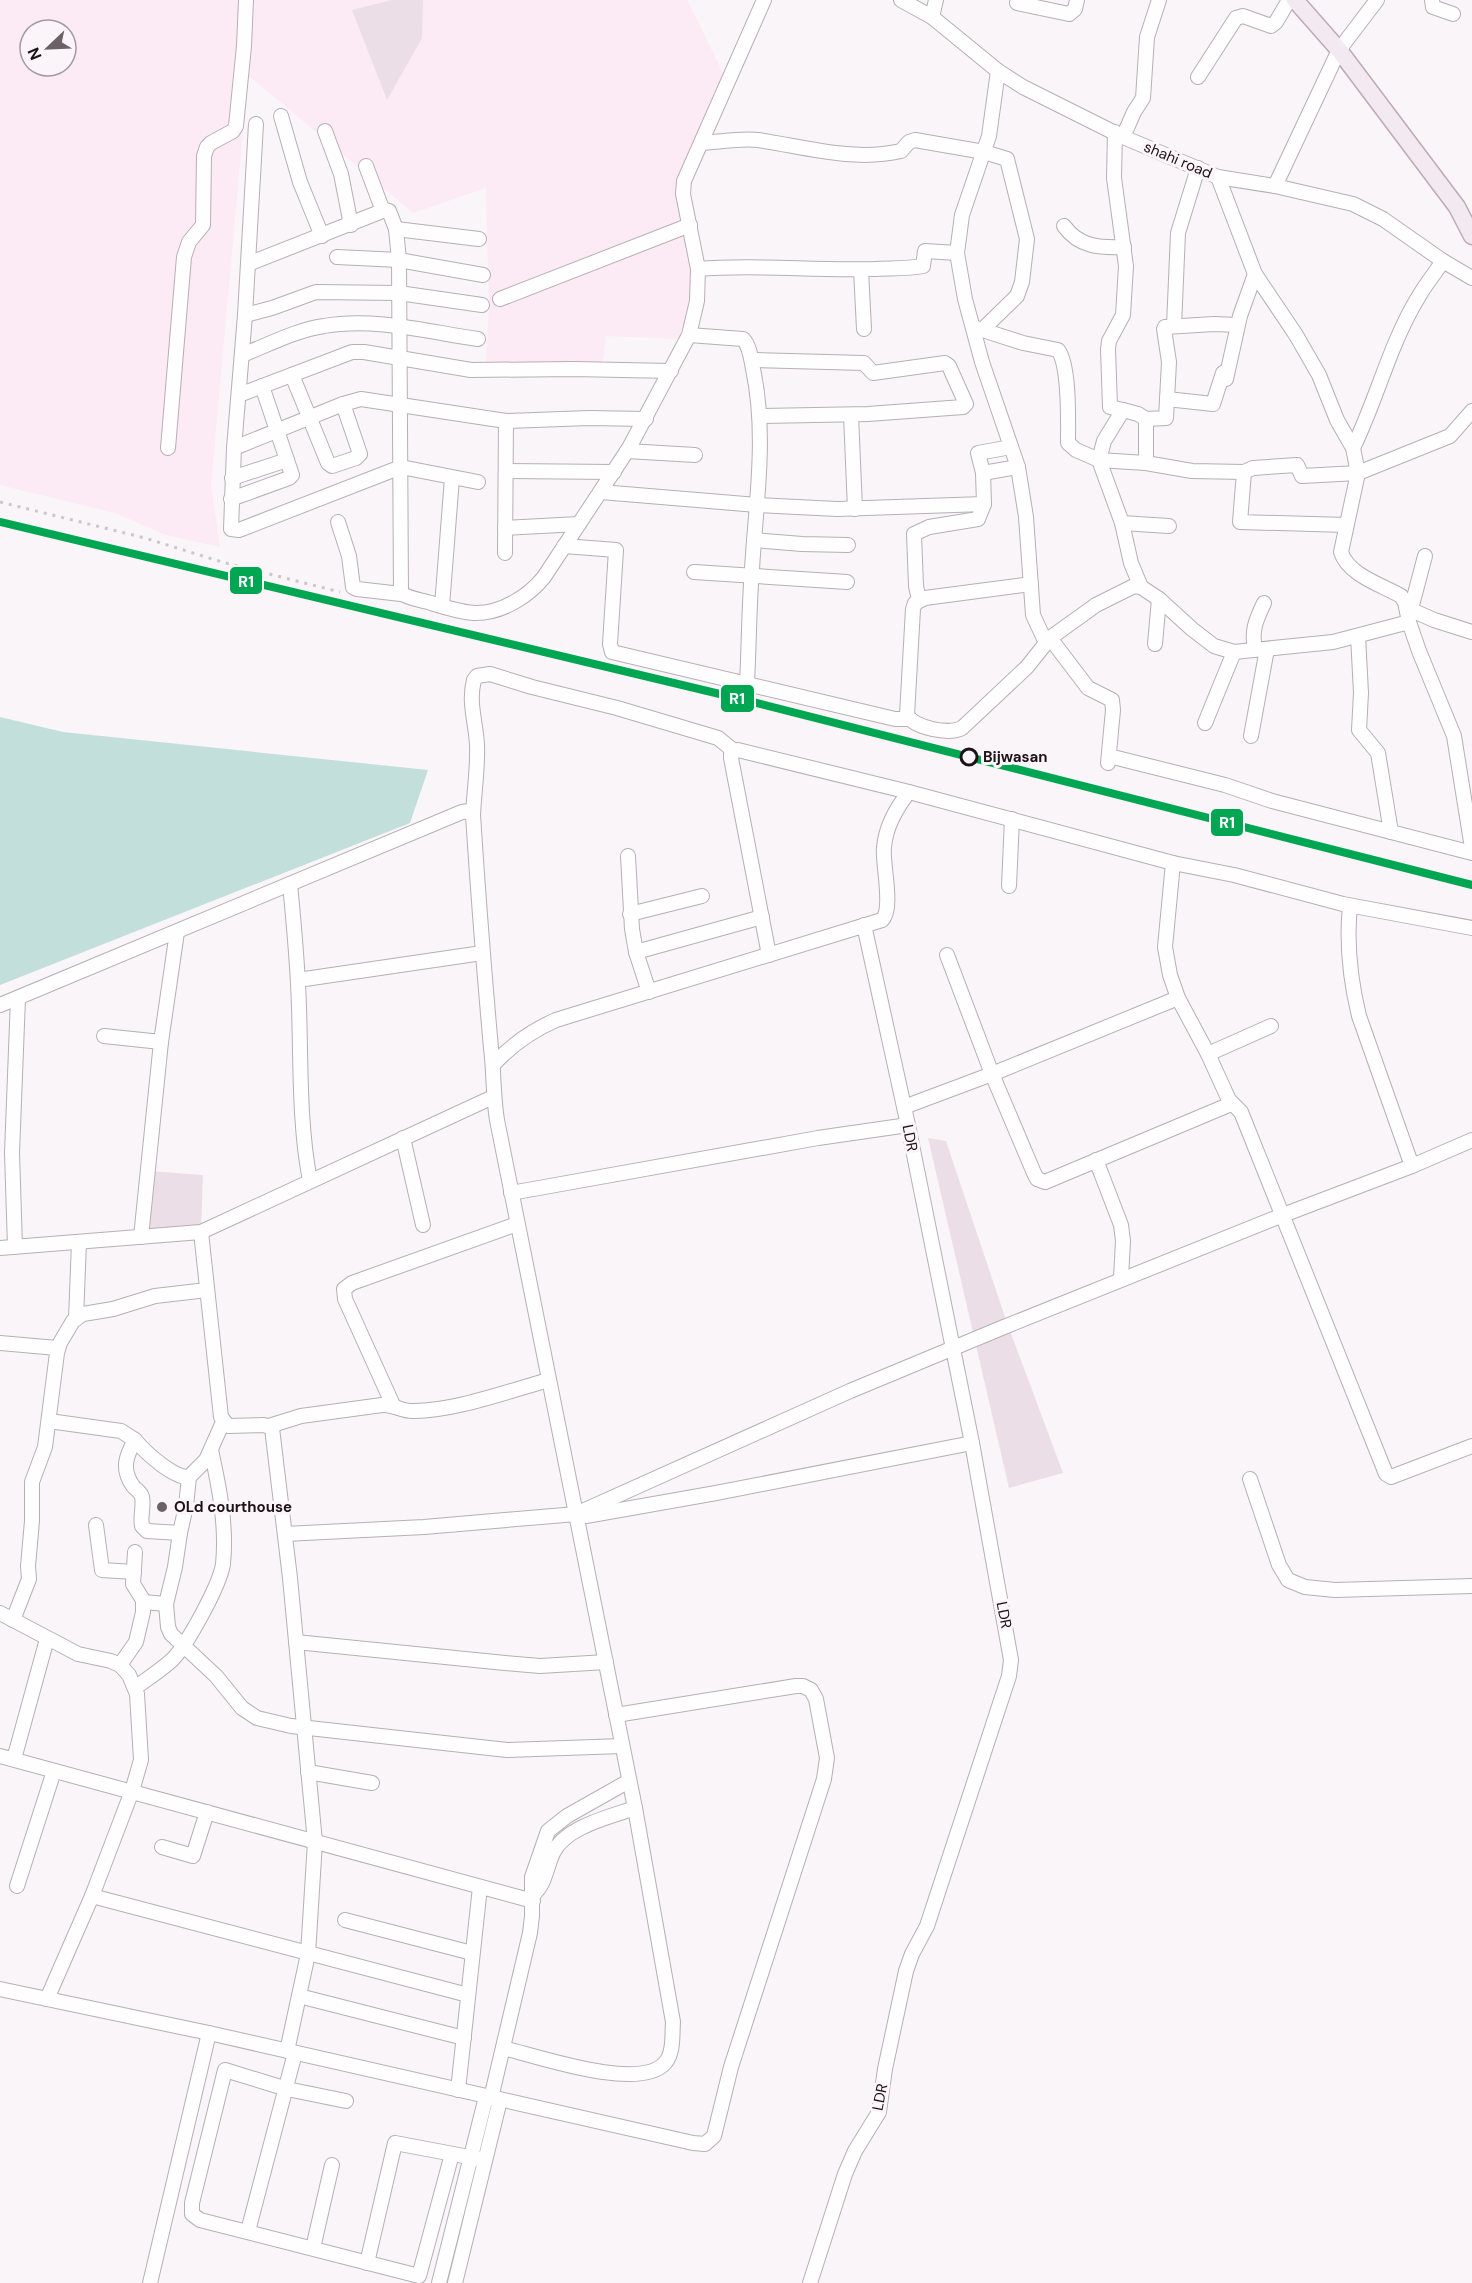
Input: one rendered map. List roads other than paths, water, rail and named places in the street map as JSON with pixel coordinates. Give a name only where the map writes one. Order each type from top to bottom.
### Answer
[{"type":"main road","points":[[1294,0],[1339,50],[1464,208],[1472,236]]},
{"type":"street","points":[[168,448],[184,257],[189,242],[203,225],[204,156],[207,147],[236,126],[246,0]]},
{"type":"street","points":[[338,522],[349,556],[353,587],[402,594],[476,613],[494,610],[534,590],[614,472],[690,335],[697,301],[698,269],[683,187],[764,0]]},
{"type":"street","name":"shahi road","points":[[901,0],[932,17],[998,71],[1033,92],[1119,134],[1218,177],[1336,199],[1370,211],[1472,278]]},
{"type":"street","points":[[932,17],[936,0]]},
{"type":"street","points":[[1017,3],[1069,14],[1075,9],[1077,0]]},
{"type":"street","points":[[1159,0],[1148,37],[1143,98],[1119,134],[1114,178],[1126,266],[1124,309],[1121,320],[1109,341],[1107,362],[1110,407],[1138,414],[1146,419],[1166,418],[1169,362],[1165,327],[1237,325]]},
{"type":"street","points":[[1198,77],[1236,18],[1242,16],[1271,26],[1276,22],[1289,0]]},
{"type":"street","points":[[1275,186],[1339,50],[1377,0]]},
{"type":"street","points":[[1432,0],[1432,7],[1453,14]]},
{"type":"street","points":[[998,71],[993,117],[984,152],[962,215],[957,253],[961,280],[977,328],[982,362],[1018,467],[1026,517],[1034,615],[1048,641],[1088,688],[1112,700],[1108,760],[1225,785],[1272,801],[1472,853]]},
{"type":"street","points":[[281,116],[300,182],[322,236]]},
{"type":"street","points":[[256,124],[230,526],[237,531],[401,467],[478,482]]},
{"type":"street","points":[[325,131],[341,174],[351,225]]},
{"type":"street","points":[[702,143],[756,140],[820,152],[863,154],[901,151],[909,142],[915,140],[1005,157],[1008,160],[1027,242],[1022,282],[1017,296],[977,328]]},
{"type":"street","points":[[366,166],[382,212]]},
{"type":"street","points":[[1174,326],[1178,233],[1198,168]]},
{"type":"street","points":[[1218,177],[1255,274],[1296,335],[1319,375],[1337,420],[1353,448],[1358,473],[1342,546],[1343,559],[1355,571],[1401,596],[1409,613],[1454,736],[1472,848]]},
{"type":"street","points":[[248,264],[389,211],[396,229],[399,260],[402,594]]},
{"type":"street","points":[[500,299],[690,225]]},
{"type":"street","points":[[1064,226],[1071,236],[1090,246],[1124,248]]},
{"type":"street","points":[[396,229],[479,239]]},
{"type":"street","points":[[698,269],[749,266],[861,270],[922,266],[925,251],[957,253]]},
{"type":"street","points":[[337,257],[399,260],[483,275]]},
{"type":"street","points":[[1353,448],[1368,418],[1403,327],[1419,296],[1443,261]]},
{"type":"street","points":[[861,270],[864,328]]},
{"type":"street","points":[[1167,399],[1213,404],[1223,373],[1226,375],[1237,325],[1255,274]]},
{"type":"street","points":[[245,315],[316,292],[399,293],[482,305]]},
{"type":"street","points":[[242,355],[323,326],[351,324],[478,339]]},
{"type":"street","points":[[977,328],[1023,343],[1058,350],[1063,362],[1068,402],[1068,443],[1076,450],[1099,460],[1146,463],[1202,472],[1244,472],[1253,468],[1298,465],[1302,476],[1358,473],[1450,436],[1472,411]]},
{"type":"street","points":[[690,335],[743,339],[752,360],[760,416],[747,683]]},
{"type":"street","points":[[239,395],[352,352],[471,370],[671,371]]},
{"type":"street","points":[[752,360],[864,363],[873,373],[945,363],[950,366],[966,404],[963,407],[938,410],[851,415],[760,416]]},
{"type":"street","points":[[292,375],[329,465],[356,458],[360,454],[343,404]]},
{"type":"street","points":[[231,499],[291,478],[292,475],[262,386]]},
{"type":"street","points":[[234,448],[343,404],[361,399],[506,421],[646,418]]},
{"type":"street","points":[[1123,411],[1104,441],[1099,460],[1122,523],[1131,562],[1141,587]]},
{"type":"street","points":[[851,415],[855,509]]},
{"type":"street","points":[[1146,419],[1146,463]]},
{"type":"street","points":[[504,553],[506,421]]},
{"type":"street","points":[[1011,447],[978,453],[983,473],[984,504],[978,519],[929,527],[914,534],[916,586],[919,600],[913,609],[907,715],[914,723],[956,732],[1027,667],[1048,641],[1096,605],[1134,586],[1141,587],[1159,599],[1214,646],[1234,652],[1314,645],[1358,636],[1409,613],[1472,632]]},
{"type":"street","points":[[627,450],[695,455]]},
{"type":"street","points":[[232,478],[287,460]]},
{"type":"street","points":[[983,473],[1018,467]]},
{"type":"street","points":[[506,471],[614,472]]},
{"type":"street","points":[[1244,472],[1240,522],[1346,525]]},
{"type":"street","points":[[442,606],[452,478]]},
{"type":"street","points":[[601,492],[757,505],[855,509],[984,504]]},
{"type":"street","points":[[1122,523],[1169,526]]},
{"type":"street","points":[[505,528],[579,524]]},
{"type":"street","points":[[753,540],[848,545]]},
{"type":"street","points":[[564,546],[616,550],[610,644],[612,652],[895,719],[910,719]]},
{"type":"street","points":[[1409,613],[1425,556]]},
{"type":"street","points":[[694,572],[847,582]]},
{"type":"street","points":[[919,600],[1031,584]]},
{"type":"street","points":[[1155,644],[1159,599]]},
{"type":"street","points":[[1251,736],[1261,649],[1252,634],[1264,603]]},
{"type":"street","points":[[1358,636],[1361,693],[1359,730],[1378,753],[1391,832]]},
{"type":"street","points":[[1205,723],[1234,652]]},
{"type":"street","points":[[503,2048],[621,2075],[641,2074],[667,2061],[671,2050],[673,2022],[635,1808],[493,1096],[493,1065],[482,953],[473,815],[477,742],[472,716],[474,680],[479,675],[490,674],[718,738],[734,751],[744,750],[1173,863],[1234,875],[1350,906],[1472,928]]},
{"type":"street","points":[[734,751],[731,758],[769,955]]},
{"type":"street","points":[[493,1065],[509,1048],[545,1025],[882,920],[888,910],[884,858],[885,839],[899,804],[909,792]]},
{"type":"street","points":[[0,1005],[462,812],[469,811],[473,815]]},
{"type":"street","points":[[1009,886],[1012,819]]},
{"type":"street","points":[[628,856],[630,914],[636,952],[649,992]]},
{"type":"street","points":[[1173,863],[1165,947],[1170,975],[1178,998],[1231,1104],[1241,1112],[1386,1474],[1391,1477],[1472,1446]]},
{"type":"street","points":[[290,884],[298,980],[299,1090],[303,1141],[310,1181]]},
{"type":"street","points":[[630,914],[702,896]]},
{"type":"street","points":[[1350,906],[1349,967],[1359,1017],[1412,1166]]},
{"type":"street","points":[[636,952],[762,917]]},
{"type":"street","name":"LDR","points":[[810,2283],[848,2166],[879,2112],[885,2069],[909,1962],[927,1926],[1009,1676],[1011,1654],[972,1443],[908,1125],[864,925]]},
{"type":"street","points":[[141,1237],[161,1042],[177,932]]},
{"type":"street","points":[[298,980],[482,953]]},
{"type":"street","points":[[947,955],[1037,1179],[1045,1182],[1231,1104]]},
{"type":"street","points":[[15,1248],[6,1153],[18,998]]},
{"type":"street","points":[[904,1107],[993,1074],[1178,998]]},
{"type":"street","points":[[1208,1054],[1271,1026]]},
{"type":"street","points":[[104,1036],[161,1042]]},
{"type":"street","points":[[0,1248],[201,1232],[493,1096]]},
{"type":"street","points":[[511,1193],[807,1140],[908,1125]]},
{"type":"street","points":[[403,1138],[423,1225]]},
{"type":"street","points":[[576,1514],[774,1425],[1121,1278],[1412,1166],[1472,1140]]},
{"type":"street","points":[[1096,1160],[1123,1233],[1121,1278]]},
{"type":"street","points":[[393,1405],[345,1299],[344,1289],[352,1283],[517,1224]]},
{"type":"street","points":[[201,1232],[223,1422],[206,1460],[189,1477],[175,1567],[166,1604],[171,1634],[183,1648],[216,1676],[250,1715],[257,1719],[507,1750],[622,1746]]},
{"type":"street","points":[[13,1620],[29,1580],[32,1482],[45,1447],[57,1348],[76,1318],[79,1242]]},
{"type":"street","points":[[76,1318],[154,1296],[207,1290]]},
{"type":"street","points":[[0,1343],[57,1348]]},
{"type":"street","points":[[223,1422],[235,1428],[269,1426],[302,1416],[382,1405],[393,1405],[413,1412],[442,1408],[549,1380]]},
{"type":"street","points":[[49,1421],[121,1431],[178,1475],[189,1477]]},
{"type":"street","points":[[248,2231],[287,2089],[299,1996],[308,1954],[315,1842],[285,1534],[273,1433],[269,1426]]},
{"type":"street","points":[[135,1440],[126,1458],[125,1468],[134,1487],[141,1495],[142,1527],[147,1531],[180,1533]]},
{"type":"street","points":[[285,1534],[586,1515],[716,1493],[972,1443]]},
{"type":"street","points":[[135,1688],[170,1662],[183,1648],[216,1585],[223,1565],[223,1526],[211,1450]]},
{"type":"street","points":[[1250,1479],[1279,1565],[1288,1580],[1305,1587],[1335,1590],[1472,1586]]},
{"type":"street","points":[[96,1525],[102,1570],[134,1572]]},
{"type":"street","points":[[120,1665],[136,1642],[143,1612],[143,1602],[133,1584],[135,1552]]},
{"type":"street","points":[[143,1602],[166,1604]]},
{"type":"street","points":[[0,1613],[78,1654],[120,1665],[135,1688],[142,1751],[132,1791],[92,1896],[47,1999]]},
{"type":"street","points":[[47,1639],[30,1707],[7,1758],[480,1887],[533,1898]]},
{"type":"street","points":[[296,1642],[540,1666],[606,1662]]},
{"type":"street","points":[[0,1989],[210,2033],[705,2144],[714,2136],[734,2056],[824,1779],[827,1758],[816,1700],[811,1690],[803,1686],[616,1715]]},
{"type":"street","points":[[17,1886],[54,1771]]},
{"type":"street","points":[[308,1772],[372,1783]]},
{"type":"street","points":[[455,2283],[478,2159],[530,1933],[532,1877],[548,1831],[567,1816],[629,1781]]},
{"type":"street","points":[[533,1898],[544,1883],[552,1854],[565,1837],[575,1830],[635,1808]]},
{"type":"street","points":[[162,1847],[193,1856],[207,1812]]},
{"type":"street","points":[[458,2090],[480,1887]]},
{"type":"street","points":[[92,1896],[468,1995]]},
{"type":"street","points":[[345,1920],[472,1953]]},
{"type":"street","points":[[299,1996],[464,2038]]},
{"type":"street","points":[[150,2283],[210,2033]]},
{"type":"street","points":[[345,2101],[287,2089],[225,2070],[192,2203],[192,2214],[200,2220],[419,2276],[452,2154]]},
{"type":"street","points":[[367,2263],[395,2143],[478,2159]]},
{"type":"street","points":[[439,2283],[478,2159]]},
{"type":"street","points":[[313,2248],[332,2165]]},
{"type":"railway","points":[[0,502],[145,538],[222,562],[340,592]]},
{"type":"place","name":"Bijwasan","points":[[969,757]]},
{"type":"place","name":"OLd courthouse","points":[[162,1507]]}]
